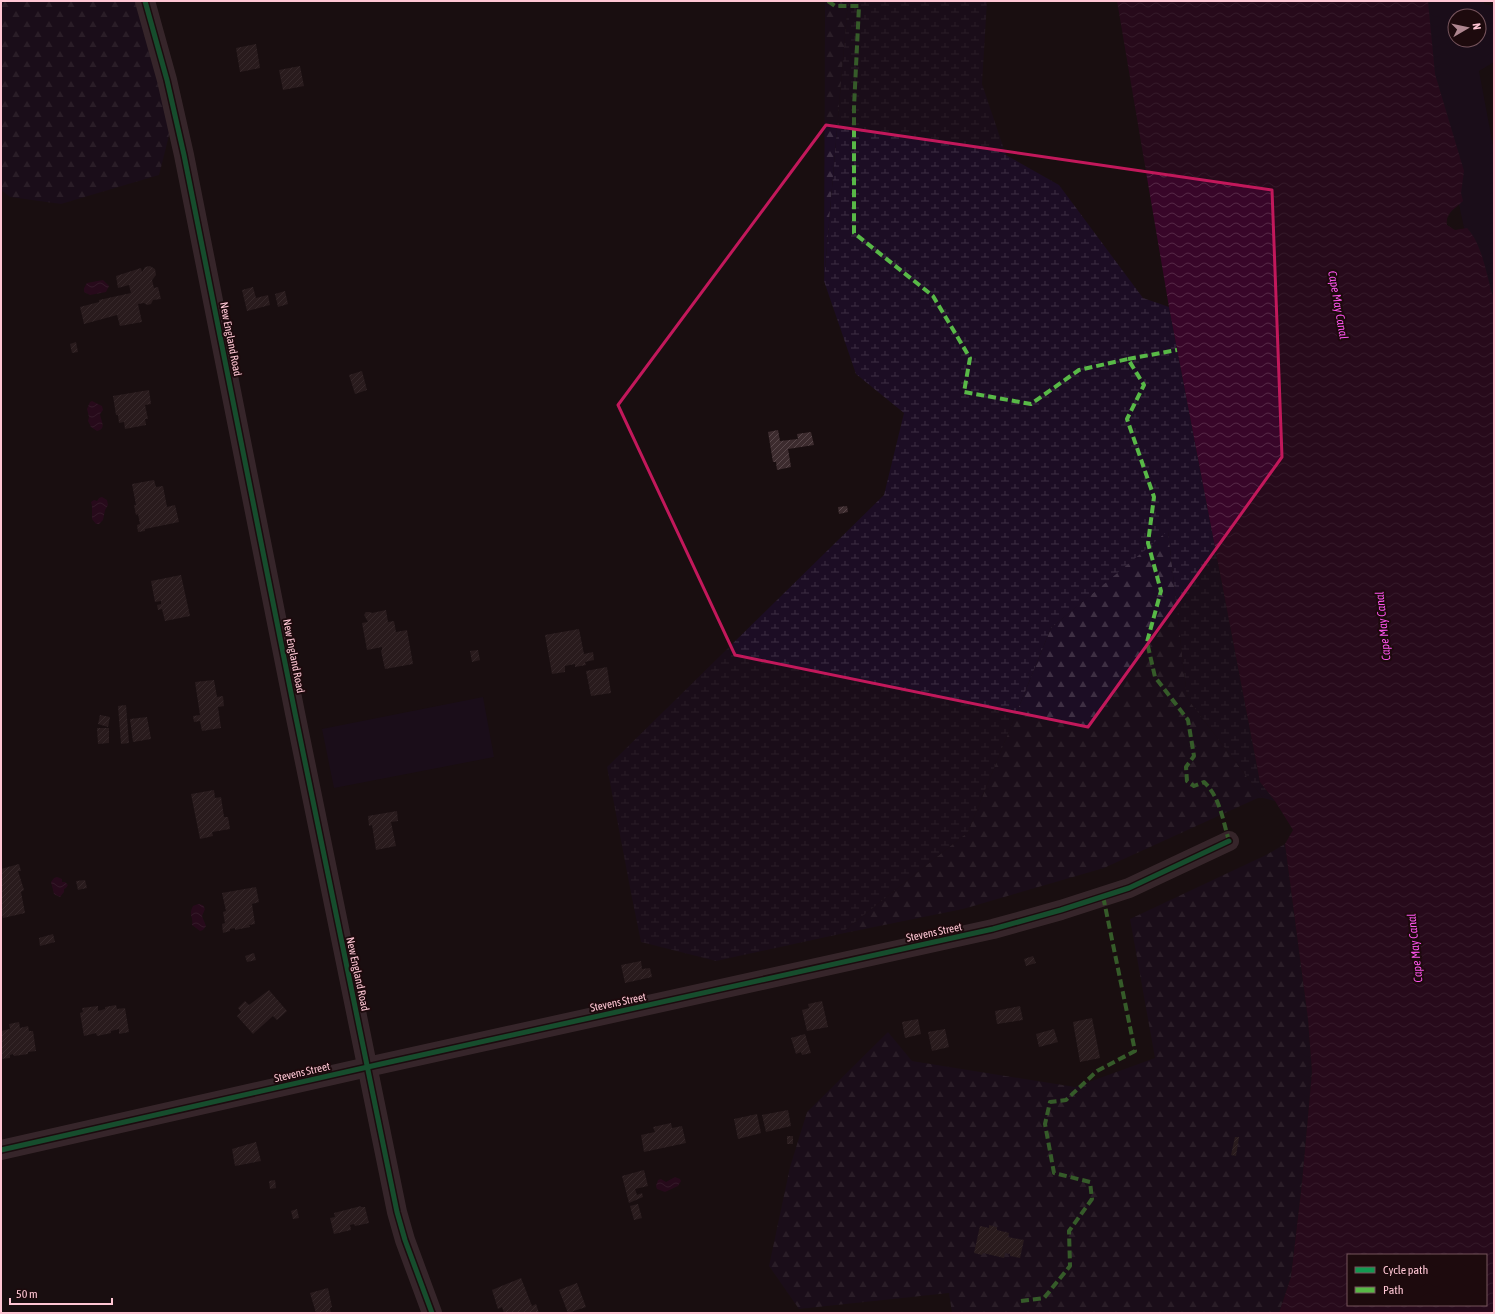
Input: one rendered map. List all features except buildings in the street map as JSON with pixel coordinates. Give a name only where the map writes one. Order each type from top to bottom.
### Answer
[{"type":"street","name":"New England Road","points":[[145,1],[167,80],[184,155],[295,714],[397,1212],[432,1313]]},
{"type":"street","name":"Stevens Street","points":[[1,1150],[367,1067],[992,929],[1061,910],[1129,888],[1229,841]]},
{"type":"highlighted area","points":[[826,125],[1272,190],[1282,457],[1088,727],[735,655],[618,405]]},
{"type":"green space","points":[[1,1],[148,1],[175,112],[159,175],[61,204],[10,197],[1,190]]},
{"type":"green space","points":[[825,1],[848,1],[824,281]]},
{"type":"green space","points":[[848,1],[987,1],[982,84],[1006,155],[1059,185],[1143,298],[1169,307],[1260,782],[1275,801],[1263,798],[1187,698],[1168,531],[1051,628],[968,832],[840,934],[716,961],[641,942],[607,767],[884,495],[904,413],[856,374],[824,281]]},
{"type":"green space","points":[[1418,1],[1484,1],[1484,4],[1494,6],[1494,62],[1479,71],[1494,151],[1494,367],[1421,28]]},
{"type":"green space","points":[[1168,530],[1187,698],[1263,798],[1258,798],[1104,868],[963,909],[840,934],[968,832],[1051,628]]},
{"type":"green space","points":[[483,697],[494,757],[334,788],[322,729]]},
{"type":"green space","points":[[1285,844],[1308,1019],[1312,1072],[1302,1183],[1291,1277],[1279,1313],[952,1313],[949,1293],[799,1309],[769,1266],[790,1167],[807,1112],[888,1032],[912,1061],[1075,1087],[1155,1058],[1130,919],[1266,855]]},
{"type":"water","name":"Cape May Canal","points":[[1117,1],[1428,1],[1435,74],[1464,171],[1461,193],[1463,201],[1449,214],[1447,225],[1455,230],[1467,228],[1473,236],[1484,262],[1494,300],[1494,1313],[1279,1313],[1291,1277],[1302,1183],[1312,1072],[1308,1019],[1285,844],[1293,830],[1275,801],[1260,782],[1169,307]]},
{"type":"water","points":[[103,280],[109,286],[106,292],[90,295],[84,292],[84,288],[87,283]]},
{"type":"water","points":[[92,401],[102,406],[103,410],[100,414],[103,427],[97,431],[91,427],[88,421],[89,417],[87,409]]},
{"type":"water","points":[[102,497],[107,500],[108,505],[105,510],[103,520],[99,524],[96,524],[92,519],[91,502],[94,500],[97,501]]},
{"type":"water","points":[[57,877],[62,879],[62,882],[65,882],[68,885],[60,897],[54,894],[51,882]]},
{"type":"water","points":[[198,904],[203,905],[205,909],[202,916],[206,926],[200,931],[192,925],[191,914],[193,906]]},
{"type":"water","points":[[675,1177],[681,1181],[678,1186],[665,1192],[657,1189],[656,1186],[658,1180],[661,1179],[666,1182]]},
{"type":"marked path","points":[[828,1],[835,6],[859,6],[854,107],[854,233],[933,296],[970,358],[964,392],[1031,404],[1079,370],[1128,359],[1144,385],[1127,419],[1154,497],[1148,543],[1161,591],[1147,642],[1155,677],[1188,720],[1194,756],[1186,767],[1187,781],[1194,786],[1204,782],[1214,795],[1229,841]]},
{"type":"marked path","points":[[1128,359],[1177,350]]},
{"type":"marked path","points":[[1021,1301],[1044,1298],[1070,1266],[1069,1231],[1092,1199],[1090,1182],[1054,1173],[1045,1124],[1050,1102],[1066,1100],[1097,1071],[1135,1051],[1103,896]]},
{"type":"cycle path","points":[[145,1],[167,80],[184,155],[295,713],[397,1212],[405,1240],[432,1313]]},
{"type":"cycle path","points":[[1,1150],[381,1064],[993,929],[1061,910],[1129,888],[1229,841]]}]
